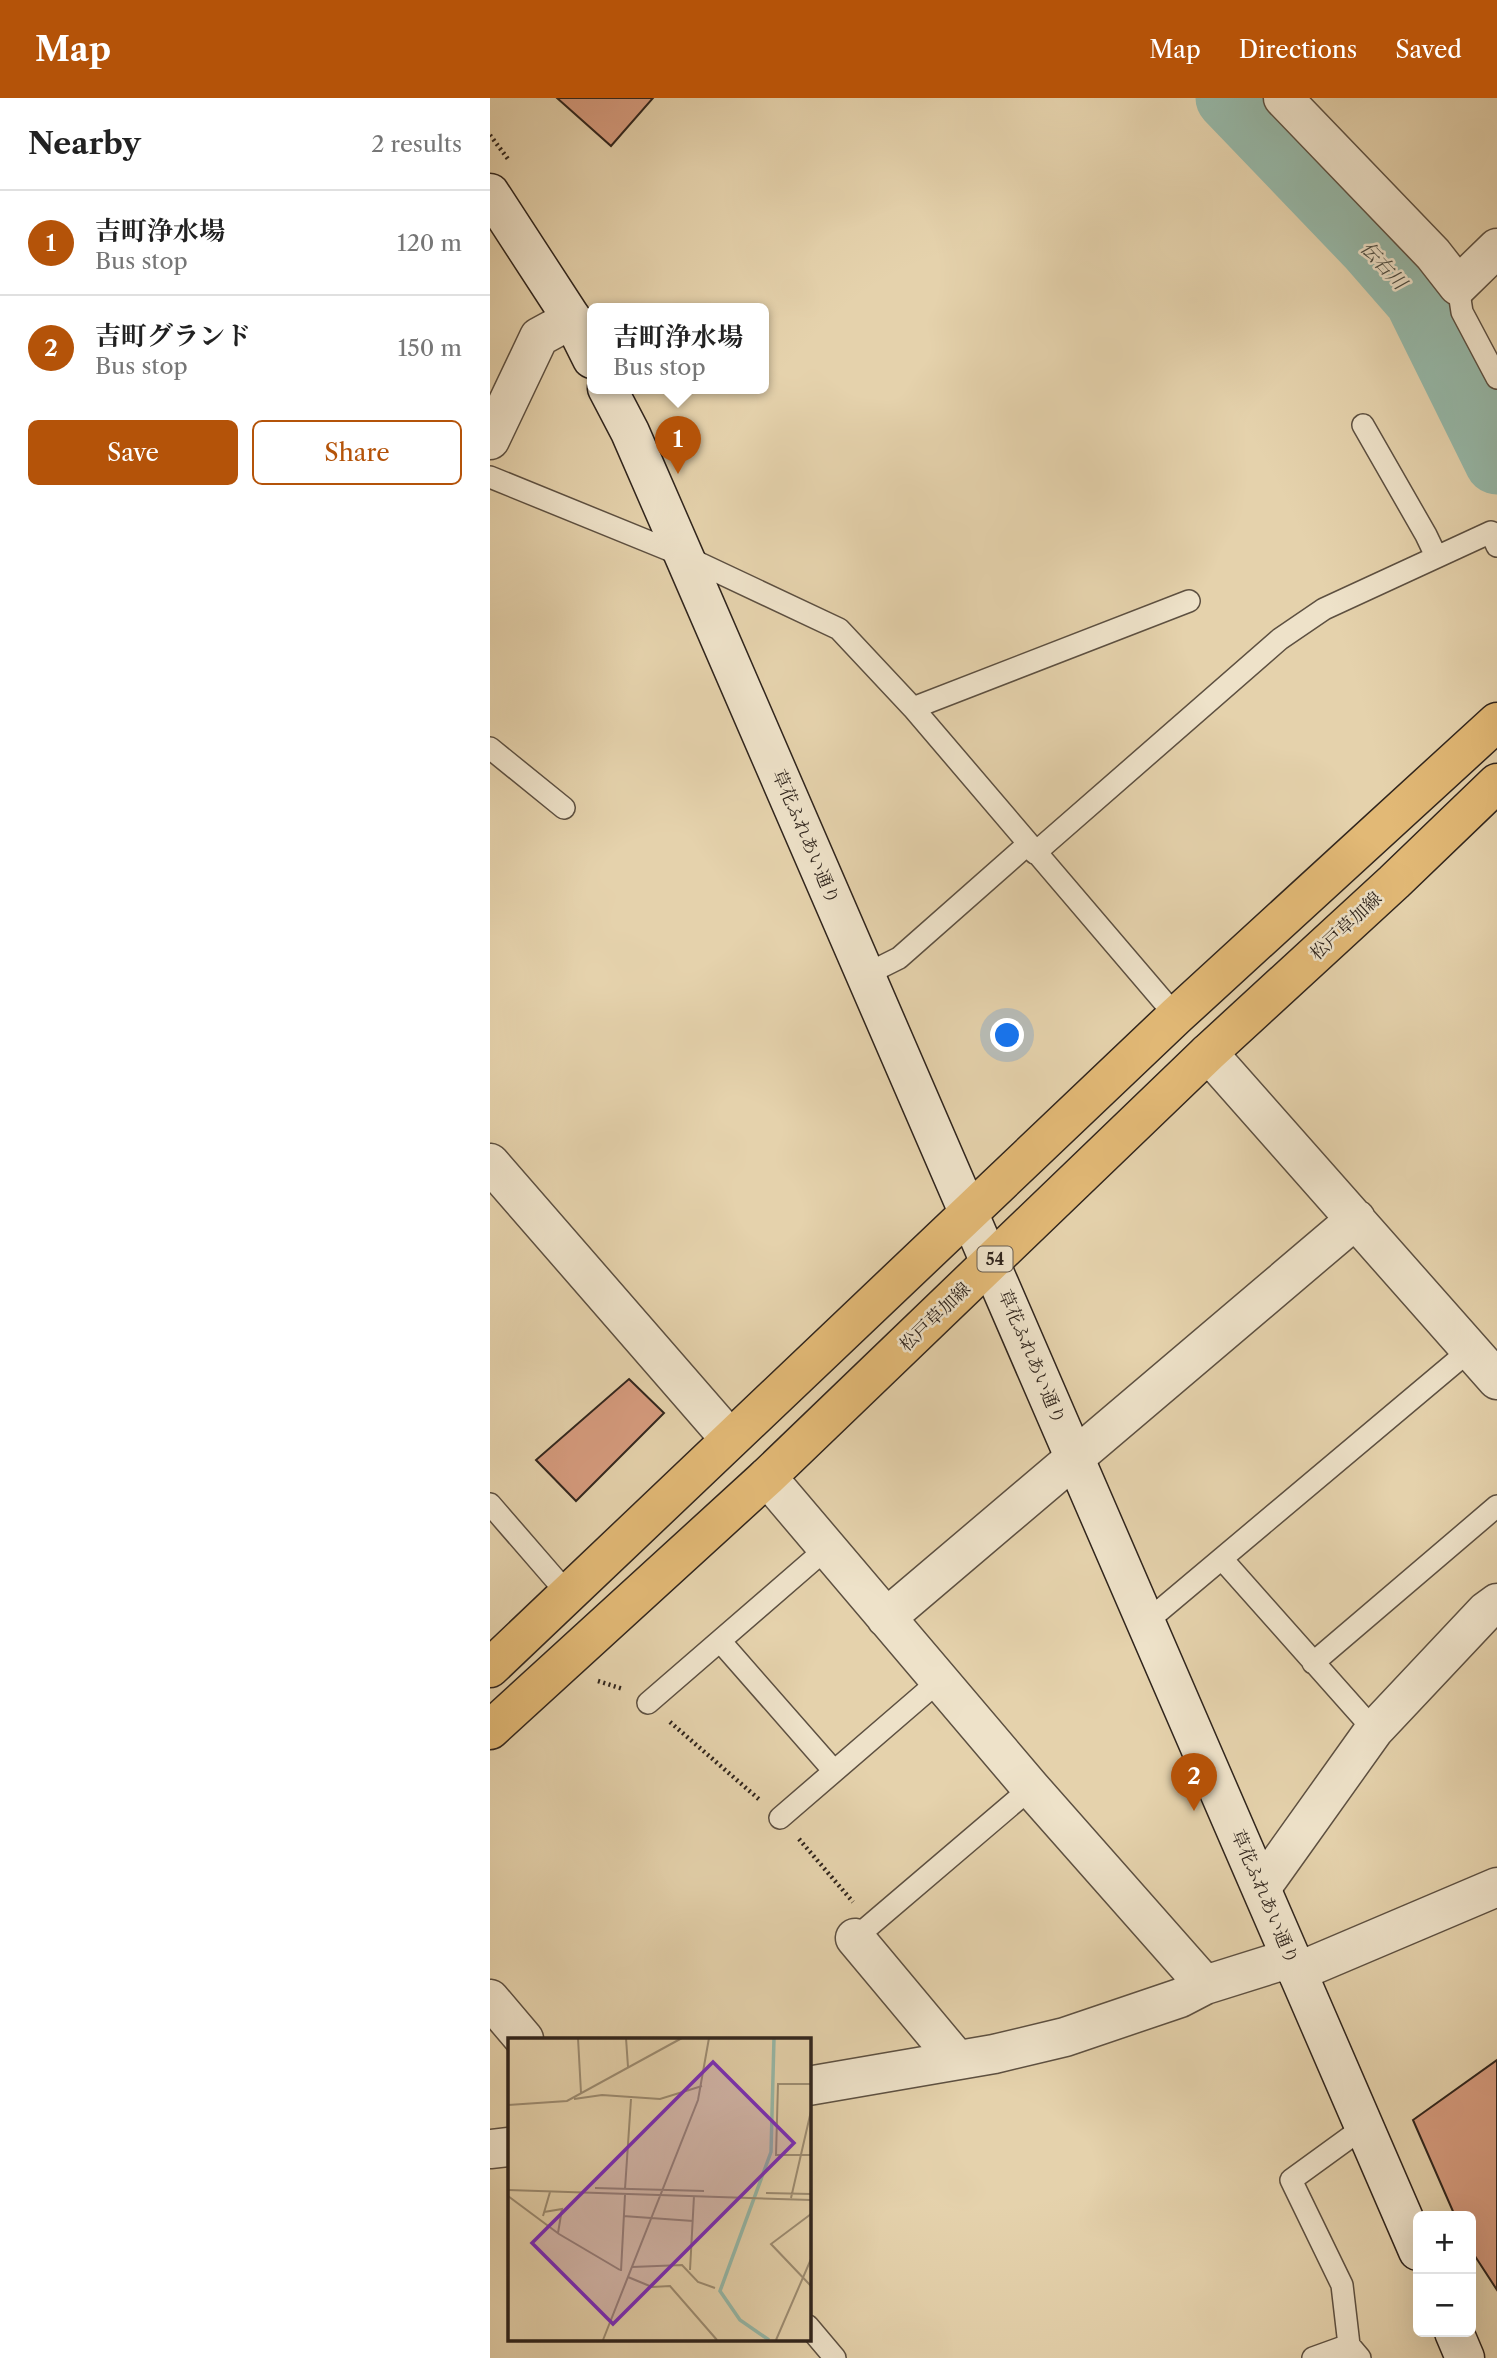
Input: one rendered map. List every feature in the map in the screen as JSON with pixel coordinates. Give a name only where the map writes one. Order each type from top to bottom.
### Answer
[{"type":"main road","points":[[490,1668],[1176,1016],[1497,722]]},
{"type":"main road","name":"松戸草加線","points":[[490,1730],[767,1477],[1208,1053],[1497,783]]},
{"type":"street","points":[[1283,98],[1433,254],[1458,286],[1497,248]]},
{"type":"street","points":[[490,193],[572,319],[587,349]]},
{"type":"street","points":[[490,440],[539,337],[572,319]]},
{"type":"street","name":"草花ふれあい通り","points":[[610,394],[630,432],[684,556],[1413,2240]]},
{"type":"street","points":[[1208,1053],[1497,1380]]},
{"type":"street","points":[[496,1181],[730,1439]]},
{"type":"street","points":[[886,1618],[1356,1219]]},
{"type":"street","points":[[767,1477],[1031,1788],[1205,1985]]},
{"type":"street","points":[[1262,1887],[1374,1730],[1486,1611],[1497,1603]]},
{"type":"street","points":[[810,2086],[994,2054],[1065,2038],[1180,1998],[1205,1985],[1294,1965],[1497,1887]]},
{"type":"street","points":[[863,1931],[957,2060]]},
{"type":"street","points":[[490,1999],[522,2038]]},
{"type":"street","points":[[490,2149],[508,2147]]},
{"type":"street","points":[[1456,2337],[1465,2358]]},
{"type":"lane","points":[[1458,286],[1462,312],[1497,378]]},
{"type":"lane","points":[[1363,425],[1436,556]]},
{"type":"lane","points":[[490,477],[684,556],[839,629],[913,708],[1176,1016]]},
{"type":"lane","points":[[865,975],[899,958],[1280,639],[1324,610],[1490,532],[1497,546]]},
{"type":"lane","points":[[913,708],[1189,601]]},
{"type":"lane","points":[[490,748],[564,808]]},
{"type":"lane","points":[[1145,1623],[1471,1349]]},
{"type":"lane","points":[[490,1503],[568,1594]]},
{"type":"lane","points":[[1313,1663],[1497,1506]]},
{"type":"lane","points":[[648,1703],[827,1548]]},
{"type":"lane","points":[[1222,1559],[1374,1730]]},
{"type":"lane","points":[[720,1640],[834,1771]]},
{"type":"lane","points":[[780,1818],[940,1680]]},
{"type":"lane","points":[[863,1931],[1031,1788]]},
{"type":"lane","points":[[1312,2358],[1354,2351],[1342,2285],[1291,2180],[1364,2127]]},
{"type":"lane","points":[[810,2328],[835,2358]]},
{"type":"path","points":[[589,1678],[632,1692],[648,1703],[780,1818],[863,1931]]},
{"type":"building","points":[[557,98],[653,98],[611,146]]},
{"type":"building","points":[[629,1379],[664,1413],[576,1501],[536,1460]]},
{"type":"building","points":[[1497,2060],[1497,2290],[1476,2258],[1476,2211],[1453,2211],[1413,2120]]},
{"type":"waterway","name":"伝右川","points":[[1228,98],[1369,245],[1417,300],[1497,462]]},
{"type":"place","name":"吉町浄水場","points":[[678,474]]},
{"type":"place","name":"吉町グランド","points":[[1194,1811]]}]
